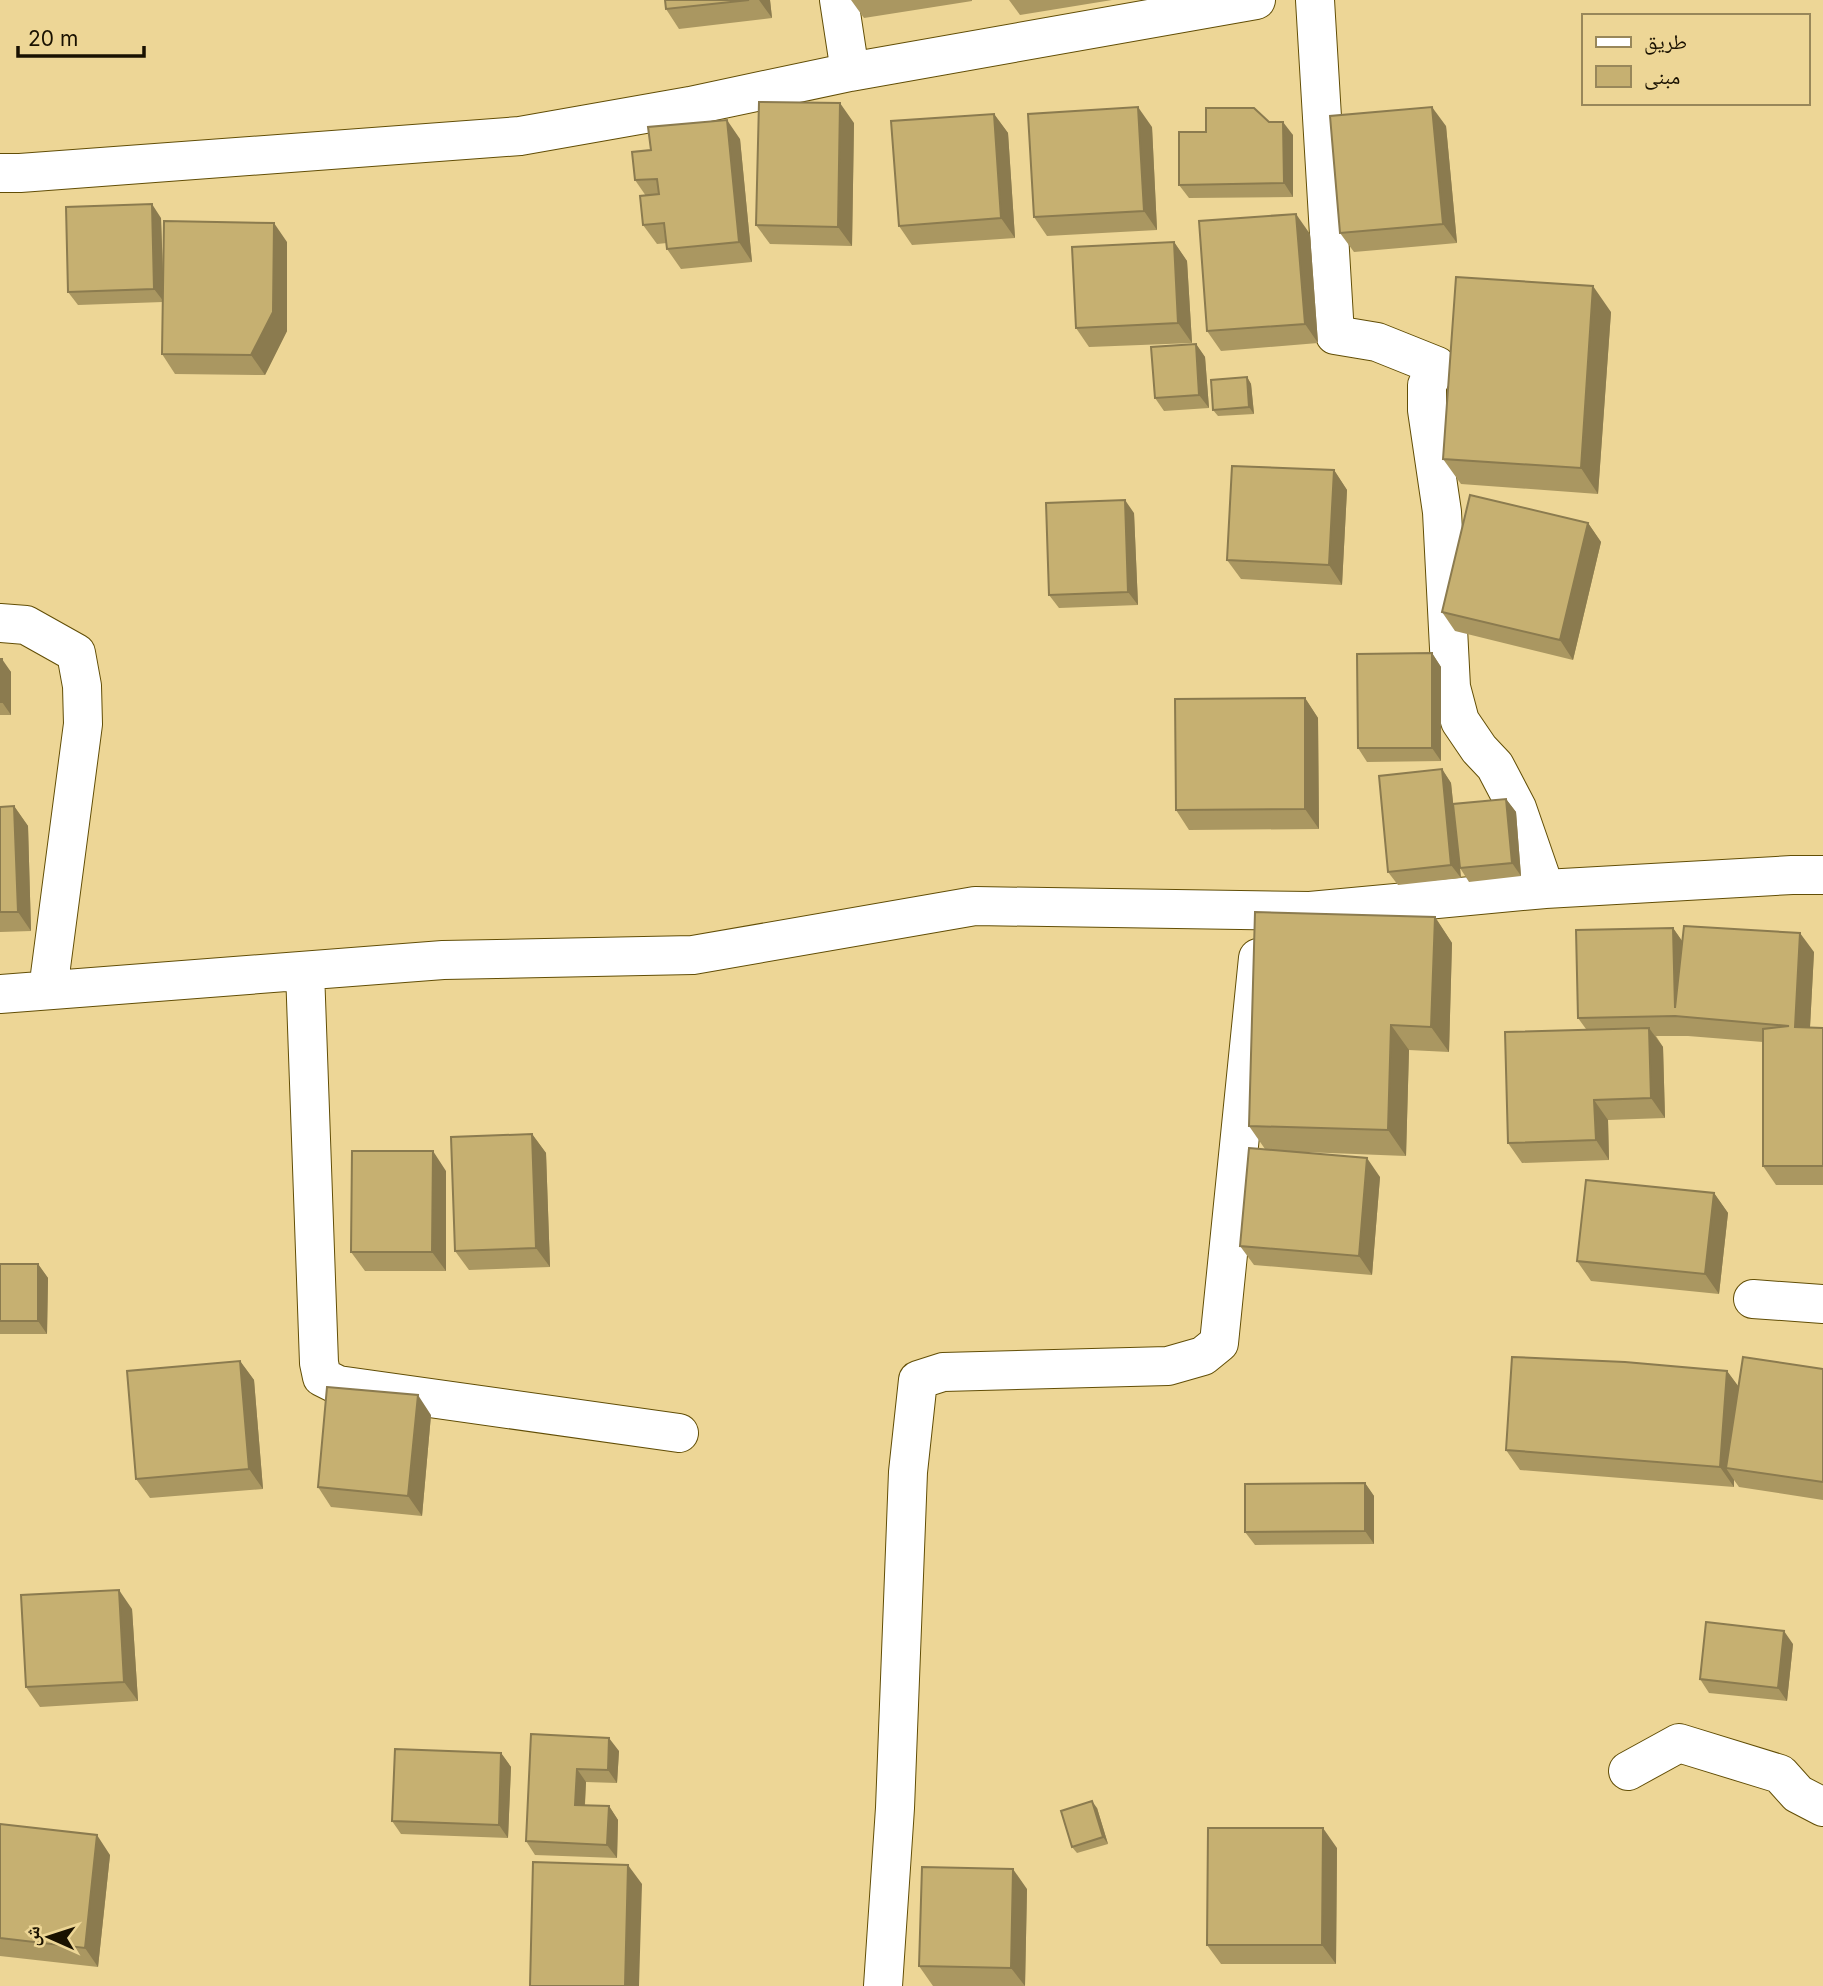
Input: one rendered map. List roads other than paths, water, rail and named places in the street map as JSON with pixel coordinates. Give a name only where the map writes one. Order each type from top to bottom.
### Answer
[{"type":"street","points":[[839,0],[850,72]]},
{"type":"street","points":[[0,173],[520,136],[690,106],[850,72],[1256,0]]},
{"type":"street","points":[[1315,0],[1335,335],[1377,342],[1437,366],[1427,385],[1427,410],[1442,512],[1451,687],[1461,721],[1479,749],[1495,766],[1517,808],[1545,889]]},
{"type":"street","points":[[0,623],[26,625],[76,653],[82,687],[83,724],[48,990]]},
{"type":"street","points":[[0,994],[443,960],[694,955],[975,906],[1310,911],[1545,889],[1823,875]]},
{"type":"street","points":[[883,1986],[895,1808],[908,1472],[918,1380],[943,1372],[1168,1366],[1203,1356],[1219,1343],[1263,910]]},
{"type":"street","points":[[305,971],[318,1363],[322,1377],[338,1385],[679,1433]]},
{"type":"street","points":[[1753,1299],[1823,1304]]},
{"type":"street","points":[[1628,1771],[1679,1743],[1780,1774],[1798,1794],[1823,1807]]}]
